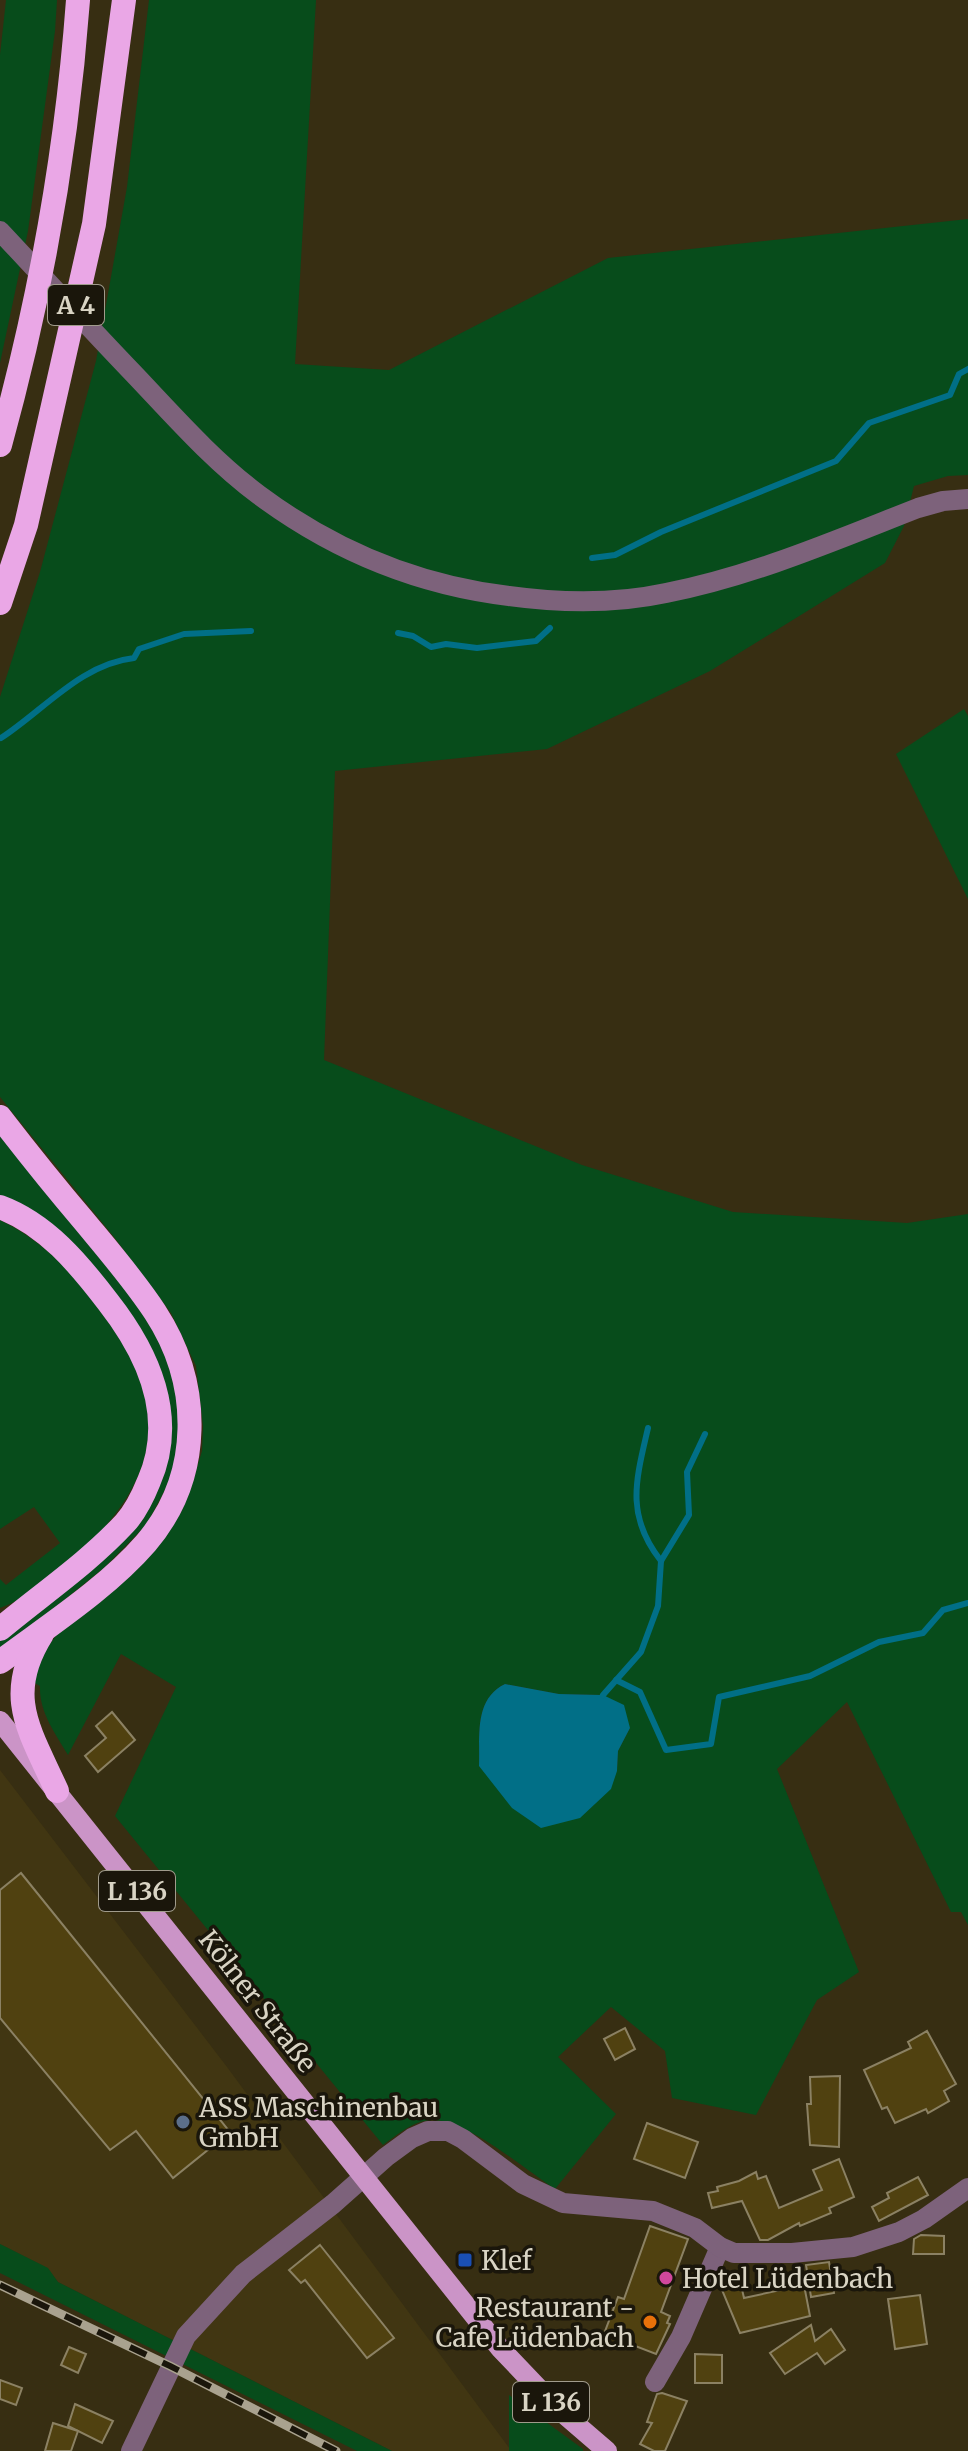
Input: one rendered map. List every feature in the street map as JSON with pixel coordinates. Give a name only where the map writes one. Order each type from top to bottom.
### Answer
[{"type":"highway","name":"A 4","points":[[0,445],[49,225],[78,0]]},
{"type":"highway","name":"A 4","points":[[0,603],[26,525],[94,224],[124,0]]},
{"type":"highway","points":[[0,1117],[154,1312],[177,1355],[185,1377],[190,1407],[188,1457],[162,1522],[127,1562],[0,1662]]},
{"type":"highway","points":[[0,1207],[27,1220],[63,1250],[93,1282],[129,1329],[151,1375],[159,1399],[161,1424],[154,1471],[143,1497],[127,1521],[78,1567],[0,1629]]},
{"type":"highway","points":[[0,1617],[24,1609]]},
{"type":"highway","points":[[45,1628],[30,1652],[21,1700],[24,1715],[57,1791]]},
{"type":"main road","name":"Kölner Straße","points":[[0,1721],[500,2348],[557,2408],[607,2451]]},
{"type":"street","points":[[0,231],[165,407],[258,494],[345,548],[438,584],[524,598],[607,600],[664,594],[756,569],[918,508],[943,501],[968,499]]},
{"type":"street","points":[[131,2451],[186,2336],[243,2274],[412,2138],[428,2131],[448,2131],[539,2193],[563,2203],[653,2211],[695,2228],[720,2247],[734,2253],[853,2247],[899,2232],[924,2219],[968,2188]]},
{"type":"street","points":[[655,2382],[681,2337],[720,2247]]},
{"type":"shaded area","points":[[0,1770],[227,2067],[509,2451],[392,2451],[58,2282],[47,2268],[0,2244]]},
{"type":"green space","points":[[6,0],[57,0],[28,231],[0,363],[0,55]]},
{"type":"green space","points":[[149,0],[316,0],[295,364],[389,370],[608,258],[968,219],[968,475],[948,476],[914,486],[904,526],[885,563],[710,671],[547,749],[335,771],[324,1060],[582,1165],[733,1212],[907,1223],[968,1214],[968,1925],[961,1912],[951,1912],[847,1702],[777,1769],[859,1972],[817,2000],[756,2115],[672,2098],[665,2051],[611,2007],[558,2057],[616,2114],[555,2189],[479,2137],[446,2122],[419,2122],[383,2145],[115,1816],[176,1687],[121,1654],[68,1755],[45,1713],[40,1686],[31,1681],[46,1649],[58,1633],[162,1540],[181,1512],[202,1451],[203,1426],[196,1366],[171,1313],[114,1237],[0,1097],[0,697],[40,572],[96,361],[127,187]],"holes":[[[505,1684],[559,1694],[603,1695],[630,1728],[618,1751],[617,1771],[479,1765],[479,1730],[483,1708],[495,1691]]]},
{"type":"green space","points":[[964,709],[968,716],[968,899],[896,754]]},
{"type":"green space","points":[[0,1131],[129,1291],[162,1344],[177,1392],[180,1440],[169,1482],[147,1524],[105,1567],[0,1652],[0,1640],[153,1497],[153,1360],[0,1199]]},
{"type":"green space","points":[[0,1220],[31,1238],[57,1260],[117,1335],[141,1378],[148,1406],[149,1433],[144,1459],[134,1484],[102,1531],[52,1577],[32,1592],[0,1608],[0,1579],[6,1585],[60,1543],[34,1507],[0,1529]]},
{"type":"green space","points":[[0,2244],[48,2268],[58,2282],[392,2451],[357,2451],[0,2273]]},
{"type":"green space","points":[[509,2395],[583,2449],[583,2451],[509,2451]]},
{"type":"water","points":[[505,1684],[559,1694],[603,1695],[624,1705],[630,1728],[618,1751],[617,1771],[611,1789],[580,1818],[541,1828],[512,1808],[479,1766],[479,1730],[483,1708],[495,1691]]},
{"type":"building","points":[[112,1712],[135,1740],[98,1772],[85,1756],[106,1738],[96,1726]]},
{"type":"building","points":[[21,1873],[230,2132],[173,2178],[136,2131],[110,2150],[0,2018],[0,1890]]},
{"type":"building","points":[[625,2028],[635,2049],[615,2060],[604,2039]]},
{"type":"building","points":[[927,2031],[956,2084],[944,2091],[949,2101],[928,2113],[926,2109],[895,2123],[887,2107],[882,2109],[864,2070],[911,2048],[908,2042]]},
{"type":"building","points":[[840,2076],[839,2147],[810,2145],[807,2104],[811,2104],[810,2077]]},
{"type":"building","points":[[647,2123],[698,2142],[685,2178],[634,2159]]},
{"type":"building","points":[[839,2159],[854,2197],[829,2208],[831,2213],[800,2226],[799,2223],[768,2240],[760,2240],[742,2201],[712,2208],[708,2193],[756,2172],[758,2179],[766,2176],[779,2208],[822,2190],[813,2170]]},
{"type":"building","points":[[918,2177],[928,2195],[879,2221],[872,2207],[889,2198],[887,2193]]},
{"type":"building","points":[[650,2226],[688,2239],[661,2312],[670,2316],[667,2323],[670,2324],[656,2354],[604,2334],[618,2297],[624,2299]]},
{"type":"building","points":[[921,2235],[944,2236],[944,2254],[913,2254],[914,2239]]},
{"type":"building","points":[[320,2245],[394,2338],[367,2358],[305,2280],[301,2283],[289,2270]]},
{"type":"building","points":[[829,2262],[834,2293],[811,2297],[806,2265]]},
{"type":"building","points":[[741,2285],[744,2298],[804,2285],[810,2316],[740,2333],[722,2290]]},
{"type":"building","points":[[920,2295],[927,2344],[895,2349],[888,2299]]},
{"type":"building","points":[[811,2325],[815,2341],[831,2329],[845,2350],[825,2364],[817,2353],[785,2374],[770,2353]]},
{"type":"building","points":[[69,2347],[86,2354],[78,2373],[61,2365]]},
{"type":"building","points":[[695,2354],[722,2355],[722,2383],[695,2383]]},
{"type":"building","points":[[0,2380],[22,2388],[16,2405],[0,2399]]},
{"type":"building","points":[[657,2394],[687,2401],[665,2451],[654,2451],[640,2444],[652,2423],[647,2422]]},
{"type":"building","points":[[75,2404],[113,2421],[102,2443],[68,2426]]},
{"type":"building","points":[[53,2423],[78,2431],[71,2451],[45,2451]]},
{"type":"waterway","points":[[592,558],[615,555],[661,532],[836,461],[869,423],[950,395],[959,374],[968,369]]},
{"type":"waterway","points":[[398,633],[413,636],[431,647],[446,644],[477,648],[536,641],[550,628]]},
{"type":"waterway","points":[[1,738],[80,679],[97,669],[134,658],[139,649],[184,634],[251,631]]},
{"type":"waterway","points":[[648,1428],[636,1497],[642,1528],[661,1561]]},
{"type":"waterway","points":[[603,1695],[641,1652],[658,1606],[661,1561],[689,1515],[687,1472],[705,1434]]},
{"type":"waterway","points":[[616,1680],[640,1692],[666,1750],[711,1744],[719,1697],[810,1676],[879,1642],[923,1633],[943,1610],[968,1603]]},
{"type":"railway","points":[[0,2285],[170,2366],[336,2451]]},
{"type":"place","name":"ASS Maschinenbau GmbH","points":[[183,2122]]},
{"type":"place","name":"Klef","points":[[465,2260]]},
{"type":"place","name":"Hotel Lüdenbach","points":[[666,2278]]},
{"type":"place","name":"Restaurant - Cafe Lüdenbach","points":[[650,2322]]}]
